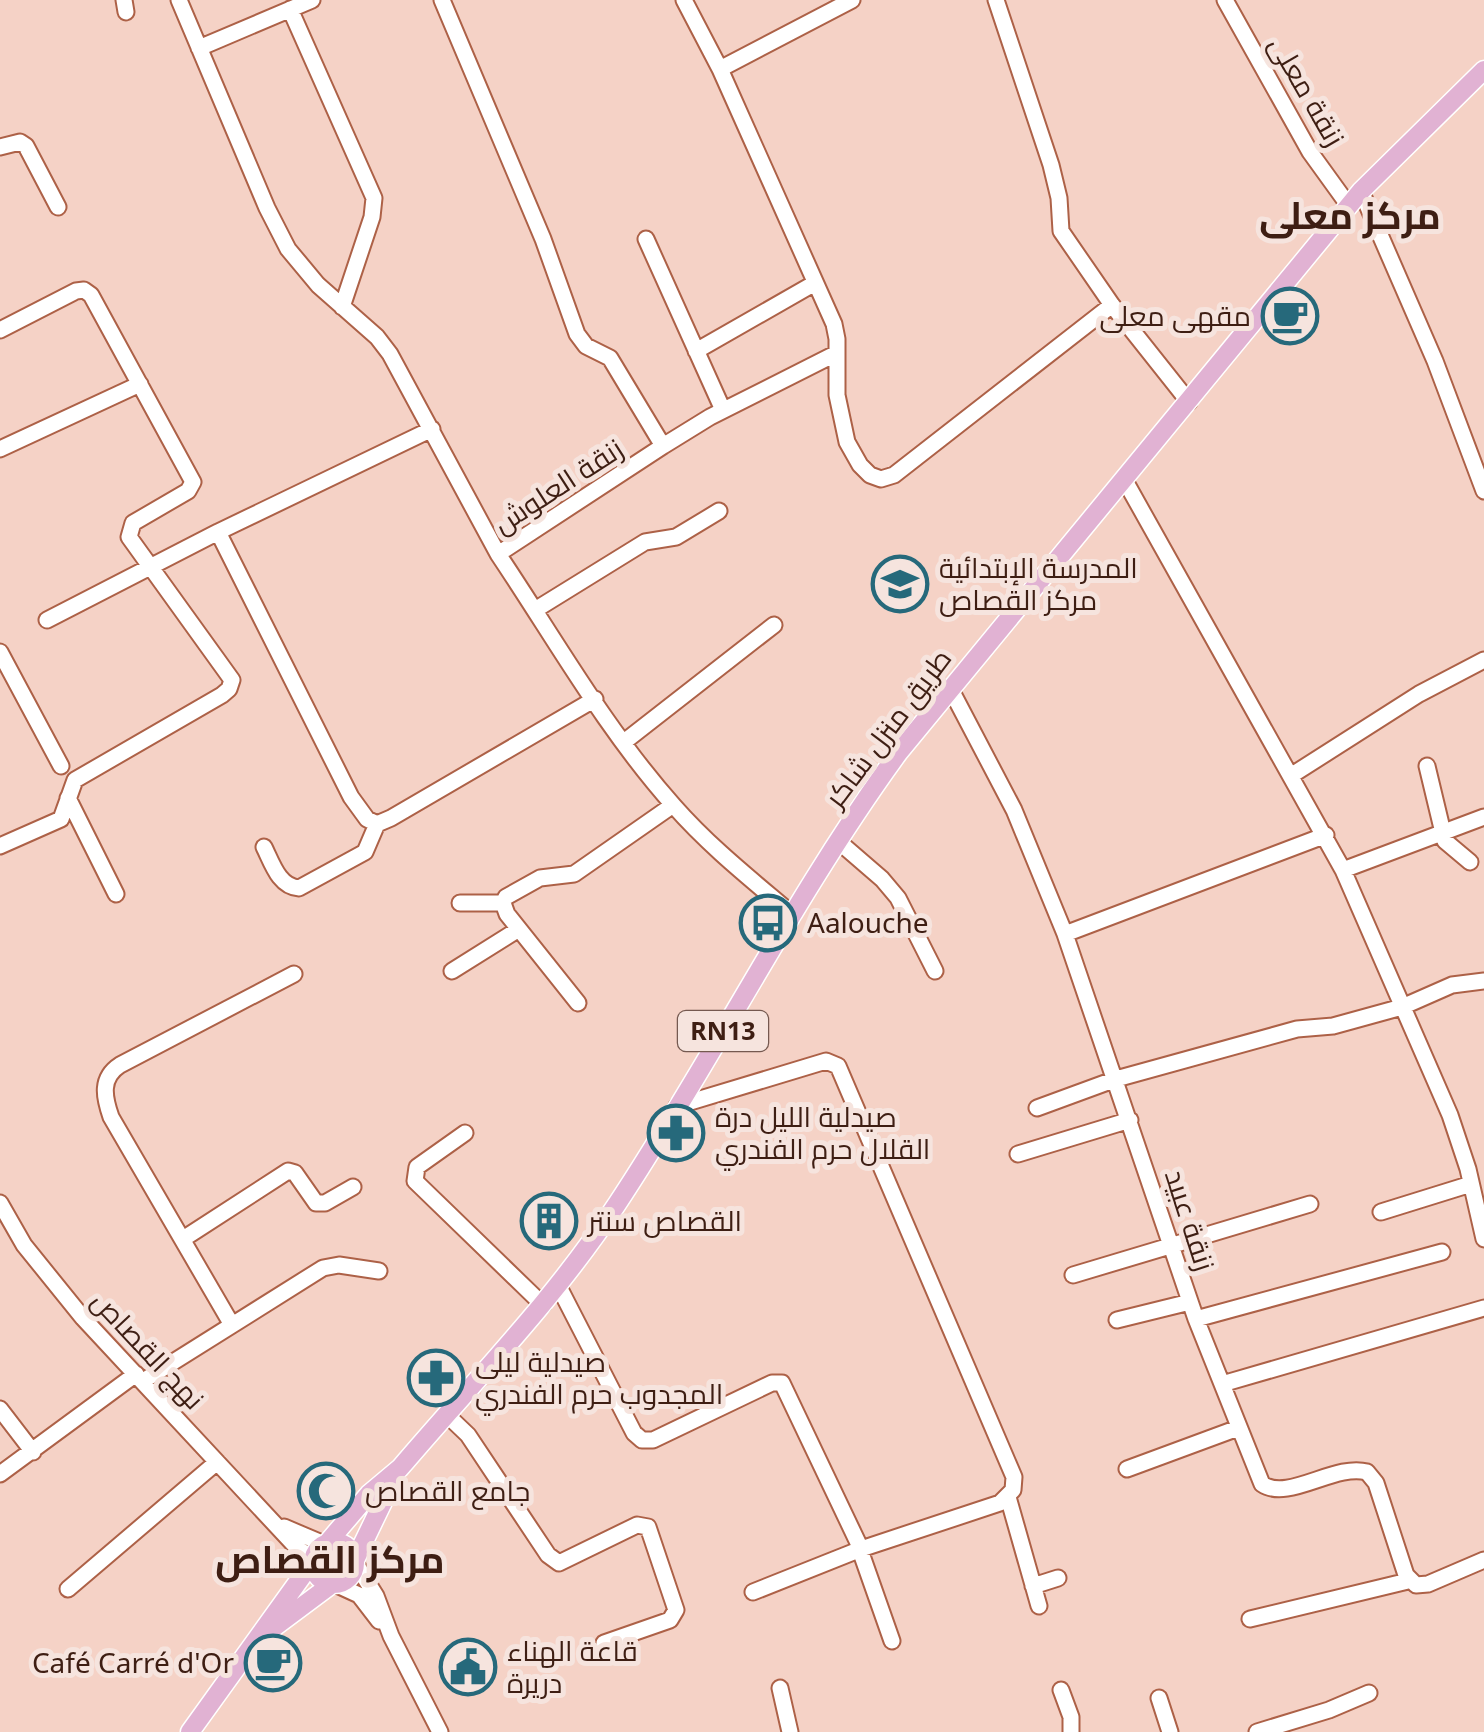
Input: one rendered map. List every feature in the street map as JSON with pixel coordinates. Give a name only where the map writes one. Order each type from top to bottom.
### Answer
[{"type":"main road","name":"طريق منزل شاكر","points":[[258,1642],[268,1621],[319,1551],[369,1494],[400,1468],[559,1286],[616,1206],[838,841],[898,752],[1355,198],[1484,70]]},
{"type":"main road","name":"طريق منزل شاكر","points":[[355,1562],[400,1468]]},
{"type":"main road","points":[[334,1584],[316,1574],[319,1551],[345,1544],[355,1562]]},
{"type":"main road","name":"RN13","points":[[334,1584],[347,1580],[355,1562]]},
{"type":"main road","name":"طريق منزل شاكر","points":[[190,1732],[258,1642],[282,1619],[334,1584]]},
{"type":"street","points":[[179,0],[288,249],[310,276],[385,346],[498,554]]},
{"type":"street","points":[[199,48],[312,0]]},
{"type":"street","name":"زنقة العلوش","points":[[442,0],[543,239],[577,334],[586,346],[610,358],[663,446],[498,554],[594,699],[672,805],[715,849],[794,915]]},
{"type":"street","points":[[684,0],[720,69],[834,324],[837,394],[846,442],[860,465],[881,480],[894,475],[1112,306]]},
{"type":"street","points":[[720,69],[832,4],[852,0]]},
{"type":"street","points":[[996,0],[1051,164],[1061,232],[1112,306],[1189,402]]},
{"type":"street","name":"زنقة معلى","points":[[1225,0],[1310,152],[1355,198]]},
{"type":"street","points":[[290,9],[374,198],[372,217],[342,307]]},
{"type":"street","points":[[0,148],[20,142],[26,146],[58,207]]},
{"type":"street","points":[[1355,198],[1435,361],[1480,465],[1484,491]]},
{"type":"street","points":[[646,239],[722,410]]},
{"type":"street","points":[[696,351],[815,283]]},
{"type":"street","points":[[0,330],[76,291],[84,290],[91,295],[193,482],[188,490],[130,527],[130,537],[230,674],[232,686],[80,776],[72,784],[61,818],[0,846]]},
{"type":"street","points":[[663,446],[722,410],[837,352]]},
{"type":"street","points":[[0,449],[140,384]]},
{"type":"street","points":[[47,620],[150,565],[432,429]]},
{"type":"street","points":[[1124,479],[1344,870],[1450,1114],[1484,1239]]},
{"type":"street","points":[[535,610],[645,542],[676,537],[719,511]]},
{"type":"street","points":[[218,532],[344,784],[367,819],[377,824],[594,699]]},
{"type":"street","points":[[624,742],[774,625]]},
{"type":"street","points":[[0,652],[61,766]]},
{"type":"street","points":[[1292,775],[1419,694],[1484,660]]},
{"type":"street","name":"زنقة عبيد","points":[[950,688],[1007,795],[1065,934],[1196,1319],[1255,1472],[1267,1488],[1283,1488],[1353,1470],[1371,1476],[1408,1581]]},
{"type":"street","points":[[1427,766],[1442,832],[1448,844],[1470,862]]},
{"type":"street","points":[[68,798],[116,894]]},
{"type":"street","points":[[578,1003],[506,914],[506,897],[540,878],[574,874],[672,805]]},
{"type":"street","points":[[1344,870],[1484,817]]},
{"type":"street","points":[[264,847],[282,880],[299,888],[362,854],[377,824]]},
{"type":"street","points":[[1065,934],[1326,834]]},
{"type":"street","points":[[838,841],[898,898],[935,971]]},
{"type":"street","points":[[460,903],[504,903]]},
{"type":"street","points":[[452,971],[519,929]]},
{"type":"street","points":[[232,1325],[111,1116],[106,1102],[106,1080],[112,1070],[294,974]]},
{"type":"street","points":[[1037,1108],[1116,1080],[1297,1029],[1333,1026],[1402,1007],[1444,987],[1484,981]]},
{"type":"street","points":[[678,1106],[826,1062],[838,1066],[1013,1472],[1014,1486],[1008,1497],[992,1506],[860,1550],[754,1592]]},
{"type":"street","points":[[1018,1154],[1130,1120]]},
{"type":"street","points":[[465,1132],[417,1168],[415,1181],[543,1306]]},
{"type":"street","points":[[183,1239],[288,1171],[295,1173],[316,1203],[326,1203],[353,1188]]},
{"type":"street","points":[[1381,1212],[1471,1184]]},
{"type":"street","name":"نهج القصاص","points":[[0,1203],[24,1245],[139,1377],[272,1520],[319,1551]]},
{"type":"street","points":[[1073,1275],[1310,1204]]},
{"type":"street","points":[[1196,1319],[1442,1252]]},
{"type":"street","points":[[0,1474],[139,1377],[323,1268],[340,1265],[379,1270]]},
{"type":"street","points":[[559,1286],[634,1434],[642,1440],[653,1440],[772,1382],[782,1383],[860,1550],[892,1640]]},
{"type":"street","points":[[1117,1320],[1190,1302]]},
{"type":"street","points":[[1222,1384],[1484,1308]]},
{"type":"street","points":[[0,1409],[33,1452]]},
{"type":"street","points":[[446,1414],[468,1435],[548,1555],[560,1562],[636,1526],[648,1528],[676,1610],[670,1620],[604,1644]]},
{"type":"street","points":[[1126,1469],[1238,1428]]},
{"type":"street","points":[[68,1589],[217,1462]]},
{"type":"street","points":[[1008,1497],[1038,1606]]},
{"type":"street","points":[[1250,1620],[1408,1581],[1428,1584],[1484,1560]]},
{"type":"street","points":[[355,1562],[376,1596],[433,1730]]},
{"type":"street","points":[[1033,1586],[1058,1578]]},
{"type":"street","points":[[334,1584],[358,1596],[391,1636]]},
{"type":"street","points":[[780,1688],[790,1732]]},
{"type":"street","points":[[1061,1690],[1071,1717],[1071,1732]]},
{"type":"street","points":[[1257,1732],[1299,1726],[1368,1693]]},
{"type":"street","points":[[1160,1698],[1170,1732]]},
{"type":"place","name":"مقهى معلى","points":[[1290,316]]},
{"type":"place","name":"المدرسة الإبتدائية مركز القصاص","points":[[900,584]]},
{"type":"place","name":"Aalouche","points":[[768,923]]},
{"type":"place","name":"صيدلية الليل درة القلال حرم الفندري","points":[[676,1133]]},
{"type":"place","name":"القصاص سنتر","points":[[549,1221]]},
{"type":"place","name":"صيدلية ليلى المجدوب حرم الفندري","points":[[436,1378]]},
{"type":"place","name":"جامع القصاص","points":[[326,1491]]},
{"type":"place","name":"Café Carré d'Or","points":[[273,1663]]},
{"type":"place","name":"قاعة الهناء دريرة","points":[[468,1667]]},
{"type":"district","name":"مركز معلى","points":[[1350,216]]},
{"type":"district","name":"مركز القصاص","points":[[330,1560]]}]
